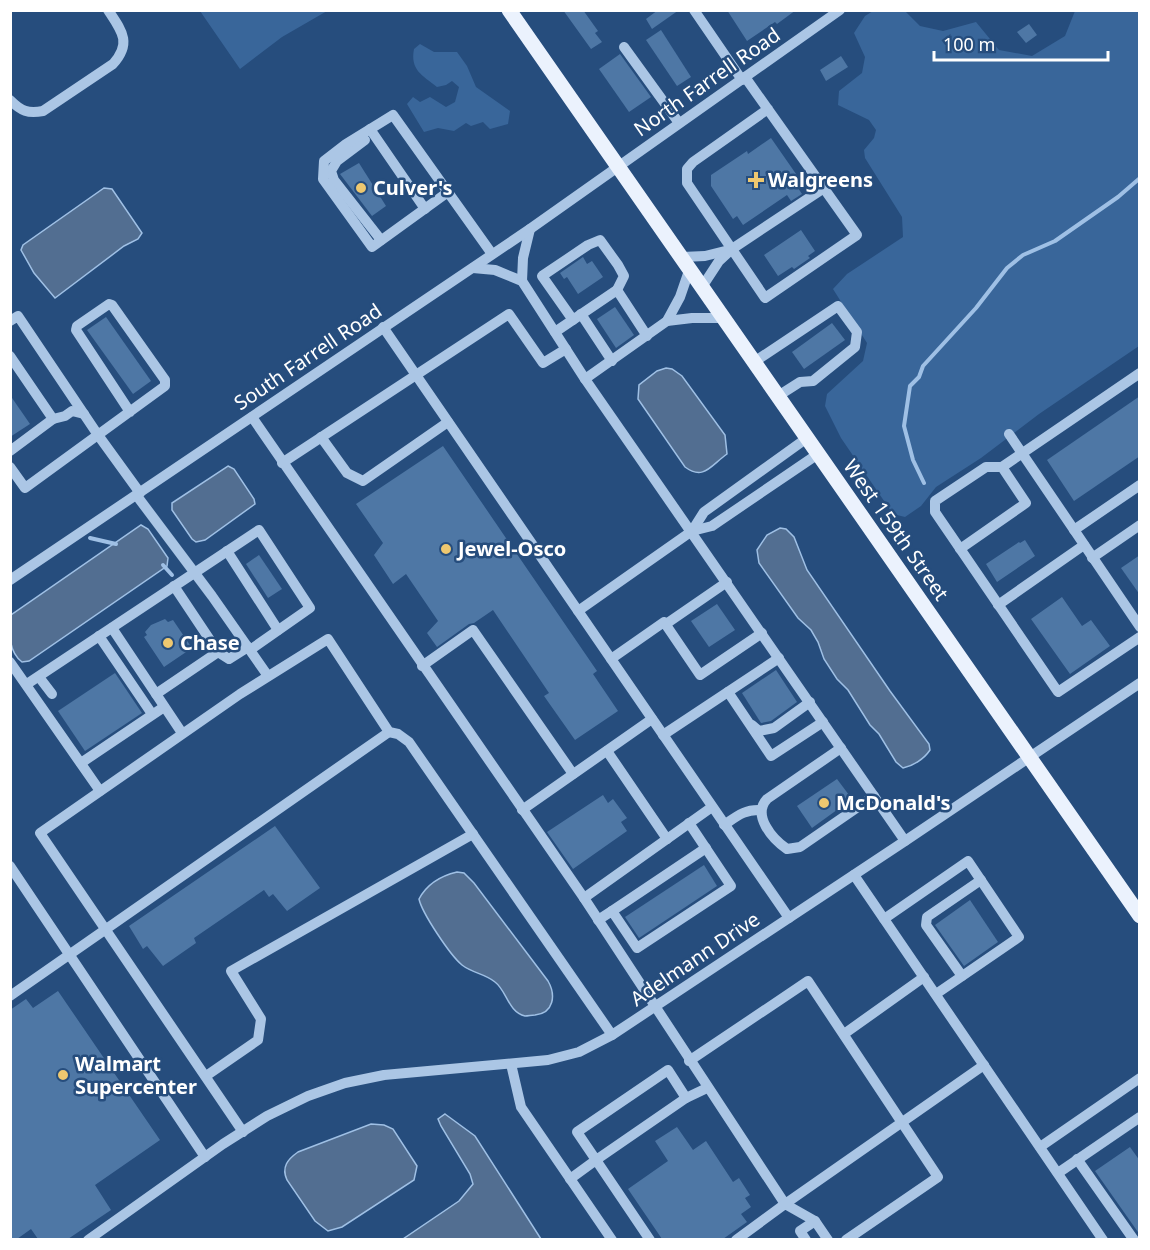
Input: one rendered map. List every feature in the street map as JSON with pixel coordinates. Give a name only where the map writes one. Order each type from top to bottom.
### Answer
[{"type":"main road","name":"West 159th Street","points":[[509,10],[621,164],[702,287],[1140,916]]},
{"type":"street","points":[[10,100],[18,108],[30,114],[44,111],[113,64],[121,56],[124,45],[123,32],[108,10]]},
{"type":"street","points":[[694,10],[768,110],[857,235],[765,298],[687,183],[687,169],[693,162],[768,110]]},
{"type":"street","name":"North Farrell Road","points":[[621,164],[840,10]]},
{"type":"street","points":[[624,47],[679,123]]},
{"type":"street","points":[[448,192],[372,247],[323,179],[324,161],[371,132],[393,115],[448,192],[492,254]]},
{"type":"street","points":[[371,132],[425,209]]},
{"type":"street","name":"South Farrell Road","points":[[10,580],[473,268],[621,164]]},
{"type":"street","points":[[702,287],[719,261],[732,249],[824,188]]},
{"type":"street","points":[[522,281],[523,258],[530,229]]},
{"type":"street","points":[[555,332],[577,317],[617,290],[624,276],[600,240],[588,245],[542,276],[577,317],[612,360]]},
{"type":"street","points":[[585,379],[667,321],[680,297],[686,262],[732,249]]},
{"type":"street","points":[[473,268],[495,270],[522,281],[585,379],[905,841]]},
{"type":"street","points":[[617,290],[647,336]]},
{"type":"street","points":[[10,467],[25,488],[130,412],[165,386],[165,380],[112,305],[109,304],[77,326],[76,330],[130,412]]},
{"type":"street","points":[[754,362],[838,306],[857,332],[855,347],[813,381],[800,382],[778,396]]},
{"type":"street","points":[[282,463],[508,314],[543,363],[566,349]]},
{"type":"street","points":[[10,321],[18,316],[139,495],[267,676]]},
{"type":"street","points":[[667,321],[724,318]]},
{"type":"street","points":[[383,327],[789,918]]},
{"type":"street","points":[[10,356],[53,419]]},
{"type":"street","points":[[1140,373],[1002,467],[986,466],[935,501],[934,512],[1058,692],[1140,637]]},
{"type":"street","points":[[10,451],[53,419],[65,416],[72,411],[84,414]]},
{"type":"street","points":[[252,417],[584,898],[785,1204],[814,1221],[828,1239]]},
{"type":"street","points":[[321,437],[347,473],[363,481],[448,422]]},
{"type":"street","points":[[1009,434],[1140,627]]},
{"type":"street","points":[[692,531],[704,512],[807,438]]},
{"type":"street","points":[[578,611],[692,531],[712,526],[818,454]]},
{"type":"street","points":[[960,549],[1026,503],[1002,467]]},
{"type":"street","points":[[1074,530],[1140,485]]},
{"type":"street","points":[[1092,558],[1140,525]]},
{"type":"street","points":[[27,684],[194,572],[259,530],[310,608],[249,648],[229,658],[218,652],[174,586]]},
{"type":"street","points":[[998,605],[1084,545]]},
{"type":"street","points":[[226,551],[278,630]]},
{"type":"street","points":[[611,659],[726,582]]},
{"type":"street","points":[[666,624],[700,675],[762,633]]},
{"type":"street","points":[[112,628],[182,733]]},
{"type":"street","points":[[422,666],[473,630],[573,774]]},
{"type":"street","points":[[97,638],[153,714]]},
{"type":"street","points":[[243,1132],[40,833],[182,733],[267,676],[275,674],[328,639],[389,732],[398,734],[409,742],[612,1035]]},
{"type":"street","points":[[156,694],[218,652]]},
{"type":"street","points":[[663,735],[779,658]]},
{"type":"street","points":[[10,662],[100,791]]},
{"type":"street","points":[[39,676],[52,694]]},
{"type":"street","name":"Adelmann Drive","points":[[88,1239],[223,1144],[267,1116],[308,1096],[345,1083],[384,1075],[548,1060],[579,1052],[612,1035],[1140,682]]},
{"type":"street","points":[[728,692],[771,756],[823,722]]},
{"type":"street","points":[[748,721],[759,731],[764,732],[774,728],[810,702]]},
{"type":"street","points":[[81,763],[164,707]]},
{"type":"street","points":[[522,810],[652,719]]},
{"type":"street","points":[[10,996],[389,732]]},
{"type":"street","points":[[841,748],[767,799],[762,805],[761,817],[776,840],[787,849],[800,847],[874,796]]},
{"type":"street","points":[[607,751],[667,839]]},
{"type":"street","points":[[584,898],[712,807]]},
{"type":"street","points":[[724,825],[744,811],[761,810]]},
{"type":"street","points":[[612,911],[637,948],[731,886],[689,823]]},
{"type":"street","points":[[206,1077],[258,1040],[261,1019],[231,971],[473,834]]},
{"type":"street","points":[[598,920],[706,848]]},
{"type":"street","points":[[885,919],[968,861],[981,880],[1019,937],[936,994]]},
{"type":"street","points":[[10,866],[205,1157]]},
{"type":"street","points":[[854,875],[1103,1239]]},
{"type":"street","points":[[962,976],[926,920],[927,917],[981,880]]},
{"type":"street","points":[[844,1034],[924,977]]},
{"type":"street","points":[[689,1061],[807,981],[938,1177],[846,1239]]},
{"type":"street","points":[[511,1065],[521,1107],[612,1239]]},
{"type":"street","points":[[736,1239],[984,1065]]},
{"type":"street","points":[[650,1239],[577,1132],[668,1070],[686,1098]]},
{"type":"street","points":[[1040,1148],[1140,1078]]},
{"type":"street","points":[[570,1179],[686,1098],[707,1088]]},
{"type":"street","points":[[1058,1173],[1140,1117]]},
{"type":"street","points":[[1077,1159],[1134,1239]]},
{"type":"street","points":[[806,1239],[800,1231],[814,1221]]},
{"type":"shaded area","points":[[200,11],[327,11],[282,37],[240,69]]},
{"type":"shaded area","points":[[873,11],[905,11],[920,26],[943,31],[976,22],[999,50],[1032,56],[1065,36],[1075,11],[1139,11],[1139,346],[1039,414],[981,458],[936,487],[921,506],[905,517],[893,514],[841,438],[825,406],[827,394],[863,361],[867,343],[833,289],[847,274],[903,237],[902,217],[865,158],[864,150],[874,138],[876,130],[869,120],[838,105],[839,91],[862,73],[865,57],[854,33],[865,16]]},
{"type":"shaded area","points":[[420,44],[434,52],[457,52],[467,66],[476,87],[510,111],[508,124],[490,129],[483,122],[471,126],[466,123],[454,131],[438,128],[424,132],[407,104],[413,97],[420,102],[430,97],[446,107],[455,102],[459,87],[452,81],[437,87],[418,71],[413,56],[414,49]]},
{"type":"shaded area","points":[[104,188],[112,189],[142,233],[138,239],[124,246],[55,298],[34,273],[21,250],[23,245]]},
{"type":"shaded area","points":[[666,368],[682,376],[725,435],[727,454],[702,472],[692,471],[685,467],[638,399],[639,385],[657,371]]},
{"type":"shaded area","points":[[228,466],[234,469],[255,504],[205,540],[196,542],[172,510],[172,503]]},
{"type":"shaded area","points":[[141,525],[148,529],[168,558],[167,566],[29,661],[22,662],[12,646],[11,615]]},
{"type":"shaded area","points":[[780,528],[786,529],[794,537],[807,570],[929,744],[930,750],[914,764],[903,768],[896,762],[879,734],[870,725],[848,690],[837,679],[824,659],[811,630],[798,618],[759,563],[757,550],[767,535]]},
{"type":"shaded area","points":[[457,872],[464,873],[474,883],[548,981],[551,986],[552,1002],[546,1011],[527,1016],[519,1014],[511,1006],[499,986],[491,979],[462,965],[437,934],[419,899],[435,881]]},
{"type":"shaded area","points":[[445,1114],[475,1136],[541,1239],[403,1239],[459,1201],[473,1184],[470,1174],[438,1119]]},
{"type":"shaded area","points":[[371,1124],[384,1125],[393,1129],[417,1166],[414,1180],[342,1227],[328,1231],[315,1221],[287,1180],[285,1167],[298,1152]]},
{"type":"building","points":[[563,10],[583,10],[598,31],[595,33],[602,42],[591,49]]},
{"type":"building","points":[[658,10],[679,10],[652,29],[646,19]]},
{"type":"building","points":[[727,10],[796,10],[747,41]]},
{"type":"building","points":[[1029,24],[1037,35],[1026,43],[1017,32]]},
{"type":"building","points":[[661,30],[691,77],[677,86],[646,40]]},
{"type":"building","points":[[620,54],[651,97],[629,112],[599,69]]},
{"type":"building","points":[[841,56],[848,67],[826,81],[820,70]]},
{"type":"building","name":"Walgreens","points":[[771,138],[803,184],[798,188],[802,194],[791,201],[787,195],[743,225],[737,216],[733,219],[711,186],[711,175]]},
{"type":"building","name":"Culver's","points":[[359,163],[386,206],[372,216],[340,174]]},
{"type":"building","points":[[801,230],[815,251],[808,256],[810,258],[794,269],[792,267],[778,276],[764,255]]},
{"type":"building","points":[[583,257],[587,264],[592,261],[603,277],[578,294],[567,277],[564,279],[560,273]]},
{"type":"building","points":[[615,307],[634,335],[616,348],[597,319]]},
{"type":"building","points":[[106,317],[151,381],[133,394],[87,330]]},
{"type":"building","points":[[832,323],[845,340],[804,369],[792,352]]},
{"type":"building","points":[[10,395],[30,424],[10,437]]},
{"type":"building","points":[[1140,396],[1140,456],[1074,501],[1047,460]]},
{"type":"building","name":"Jewel-Osco","points":[[443,446],[597,671],[593,674],[618,711],[575,740],[544,696],[549,693],[493,610],[437,647],[427,633],[438,621],[406,574],[393,584],[374,555],[383,543],[356,504]]},
{"type":"building","points":[[1025,540],[1035,556],[997,582],[986,564]]},
{"type":"building","points":[[259,555],[282,589],[268,598],[246,564]]},
{"type":"building","points":[[1140,555],[1140,595],[1121,568]]},
{"type":"building","points":[[1062,597],[1082,626],[1091,620],[1110,646],[1070,674],[1031,619]]},
{"type":"building","points":[[717,604],[735,630],[709,647],[691,621]]},
{"type":"building","name":"Chase","points":[[165,619],[168,622],[173,620],[192,648],[164,667],[144,637],[151,625]]},
{"type":"building","points":[[776,670],[797,702],[771,721],[761,723],[742,693]]},
{"type":"building","points":[[115,673],[142,713],[85,751],[58,711]]},
{"type":"building","name":"McDonald's","points":[[837,779],[852,799],[812,828],[797,806]]},
{"type":"building","points":[[603,795],[608,803],[613,799],[627,818],[621,822],[627,831],[573,869],[547,832]]},
{"type":"building","points":[[275,826],[320,888],[287,911],[273,894],[269,897],[264,890],[194,938],[196,943],[163,966],[147,946],[143,949],[129,926]]},
{"type":"building","points":[[704,865],[717,886],[639,938],[625,917]]},
{"type":"building","points":[[970,900],[998,942],[964,966],[935,925]]},
{"type":"building","name":"Walmart Supercenter","points":[[58,991],[160,1140],[95,1185],[111,1210],[68,1239],[38,1239],[31,1229],[17,1239],[10,1239],[10,1010],[26,999],[33,1008]]},
{"type":"building","points":[[677,1127],[693,1150],[706,1141],[733,1182],[739,1178],[750,1195],[745,1198],[751,1207],[741,1214],[747,1222],[723,1239],[662,1239],[628,1189],[668,1161],[655,1141]]},
{"type":"building","points":[[1130,1147],[1140,1161],[1140,1235],[1095,1171]]},
{"type":"waterway","points":[[924,483],[913,460],[904,426],[910,386],[919,377],[923,366],[976,308],[1007,268],[1023,255],[1055,241],[1118,197],[1140,178]]},
{"type":"waterway","points":[[90,538],[116,544]]},
{"type":"waterway","points":[[163,565],[172,575]]},
{"type":"place","name":"Walgreens","points":[[756,180]]},
{"type":"place","name":"Culver's","points":[[361,188]]},
{"type":"place","name":"Jewel-Osco","points":[[446,549]]},
{"type":"place","name":"Chase","points":[[168,643]]},
{"type":"place","name":"McDonald's","points":[[824,803]]},
{"type":"place","name":"Walmart Supercenter","points":[[63,1075]]}]
